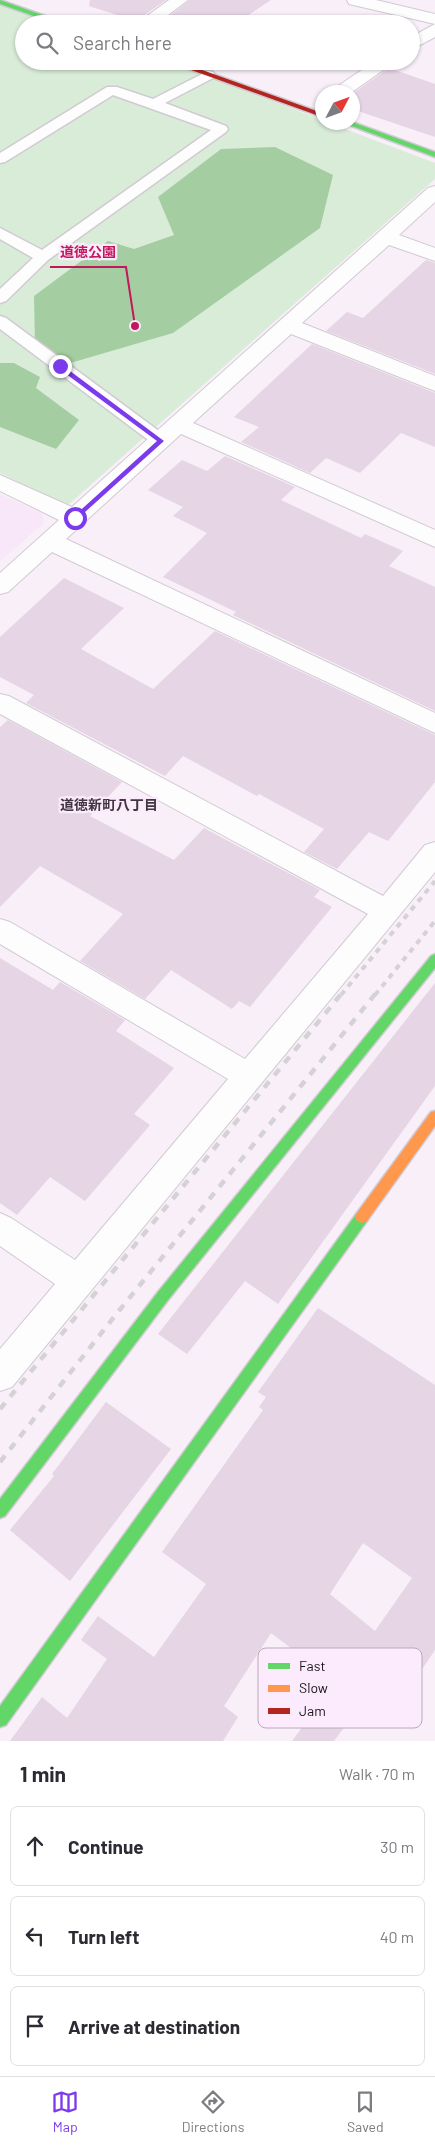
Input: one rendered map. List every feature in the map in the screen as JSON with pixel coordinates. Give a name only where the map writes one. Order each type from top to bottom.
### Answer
[{"type":"street","points":[[158,15],[180,0]]},
{"type":"street","points":[[355,0],[418,15]]},
{"type":"street","points":[[0,1],[38,15]]},
{"type":"street","points":[[420,15],[435,19]]},
{"type":"street","points":[[420,45],[435,29]]},
{"type":"street","points":[[194,70],[315,110]]},
{"type":"street","points":[[351,85],[374,70]]},
{"type":"street","points":[[360,128],[435,155]]},
{"type":"street","points":[[0,586],[435,192]]},
{"type":"street","points":[[386,236],[435,255]]},
{"type":"street","points":[[288,326],[435,384]]},
{"type":"street","points":[[178,425],[435,539]]},
{"type":"street","points":[[0,482],[75,518]]},
{"type":"street","points":[[50,541],[435,724]]},
{"type":"street","points":[[0,703],[387,911]]},
{"type":"street","points":[[0,1375],[435,853]]},
{"type":"street","points":[[0,930],[249,1076]]},
{"type":"street","points":[[0,1511],[163,1296],[435,958]]},
{"type":"street","points":[[0,1719],[190,1459],[435,1116]]},
{"type":"street","points":[[0,1228],[78,1282]]},
{"type":"lane","points":[[154,104],[208,75]]},
{"type":"lane","points":[[0,160],[112,90],[222,129],[43,257],[0,298]]},
{"type":"lane","points":[[0,233],[43,257]]},
{"type":"lane","points":[[0,321],[161,441]]},
{"type":"shaded area","points":[[0,4],[33,15],[15,15],[15,70],[191,70],[315,117],[315,130],[348,130],[435,163],[435,179],[67,506],[0,473]]},
{"type":"shaded area","points":[[275,147],[333,175],[320,228],[173,333],[60,366],[35,347],[34,296],[108,241],[134,249],[174,235],[158,197],[221,149]]},
{"type":"shaded area","points":[[0,363],[14,363],[40,377],[36,388],[79,420],[56,449],[0,427]]},
{"type":"shaded area","points":[[0,494],[42,514],[44,523],[0,561]]},
{"type":"building","points":[[90,0],[166,0],[145,15],[117,15],[89,6]]},
{"type":"building","points":[[190,0],[271,0],[248,15],[171,15]]},
{"type":"building","points":[[386,70],[395,70],[435,84],[435,137],[360,112],[360,88]]},
{"type":"building","points":[[426,260],[435,263],[435,374],[326,331],[347,312],[363,318]]},
{"type":"building","points":[[312,344],[435,393],[435,447],[401,433],[360,473],[326,458],[310,473],[241,442],[259,427],[234,417]]},
{"type":"building","points":[[225,456],[295,487],[281,500],[361,538],[365,534],[403,551],[389,566],[435,587],[435,711],[233,615],[236,612],[163,577],[207,533],[173,516],[183,507],[148,490],[182,460],[207,471]]},
{"type":"building","points":[[64,578],[124,608],[81,649],[153,689],[215,631],[435,735],[435,782],[388,841],[369,832],[337,869],[304,852],[324,829],[259,794],[257,796],[183,756],[165,776],[26,703],[34,695],[0,677],[0,637]]},
{"type":"building","points":[[8,720],[122,782],[90,816],[174,860],[204,828],[320,890],[314,897],[332,907],[250,1007],[239,1001],[232,1009],[171,970],[145,999],[80,961],[123,914],[40,866],[0,907],[0,727]]},
{"type":"building","points":[[0,958],[53,990],[60,982],[125,1020],[116,1031],[174,1068],[134,1114],[150,1125],[85,1201],[50,1177],[17,1215],[0,1203]]},
{"type":"building","points":[[435,983],[435,1086],[278,1304],[245,1281],[187,1354],[158,1334]]},
{"type":"building","points":[[318,1308],[435,1385],[435,1650],[422,1669],[422,1648],[291,1648],[271,1633],[261,1648],[258,1648],[258,1653],[224,1706],[238,1717],[223,1741],[10,1741],[42,1697],[67,1718],[107,1659],[81,1640],[98,1616],[154,1657],[206,1584],[162,1552],[263,1410],[259,1407],[266,1397],[258,1392]],"holes":[[[363,1543],[412,1578],[375,1631],[330,1594]]]},
{"type":"building","points":[[106,1402],[171,1449],[70,1581],[10,1530],[54,1476],[52,1474]]},
{"type":"building","points":[[302,1728],[344,1728],[334,1741],[292,1741]]},
{"type":"railway","points":[[341,995],[435,881]]},
{"type":"railway","points":[[375,995],[435,921]]},
{"type":"railway","points":[[0,1409],[342,993]]},
{"type":"railway","points":[[0,1462],[114,1317],[376,993]]},
{"type":"traffic: fast","points":[[0,2],[37,15]]},
{"type":"traffic: fast","points":[[360,128],[435,155]]},
{"type":"traffic: fast","points":[[0,1511],[163,1296],[435,959]]},
{"type":"traffic: fast","points":[[0,1719],[362,1217]]},
{"type":"traffic: slow","points":[[362,1217],[435,1116]]},
{"type":"traffic: jam","points":[[194,70],[315,113]]},
{"type":"place","name":"道徳公園","points":[[135,326]]},
{"type":"district","name":"道徳新町八丁目","points":[[109,804]]},
{"type":"route","points":[[60,366],[161,441],[75,518]]}]
